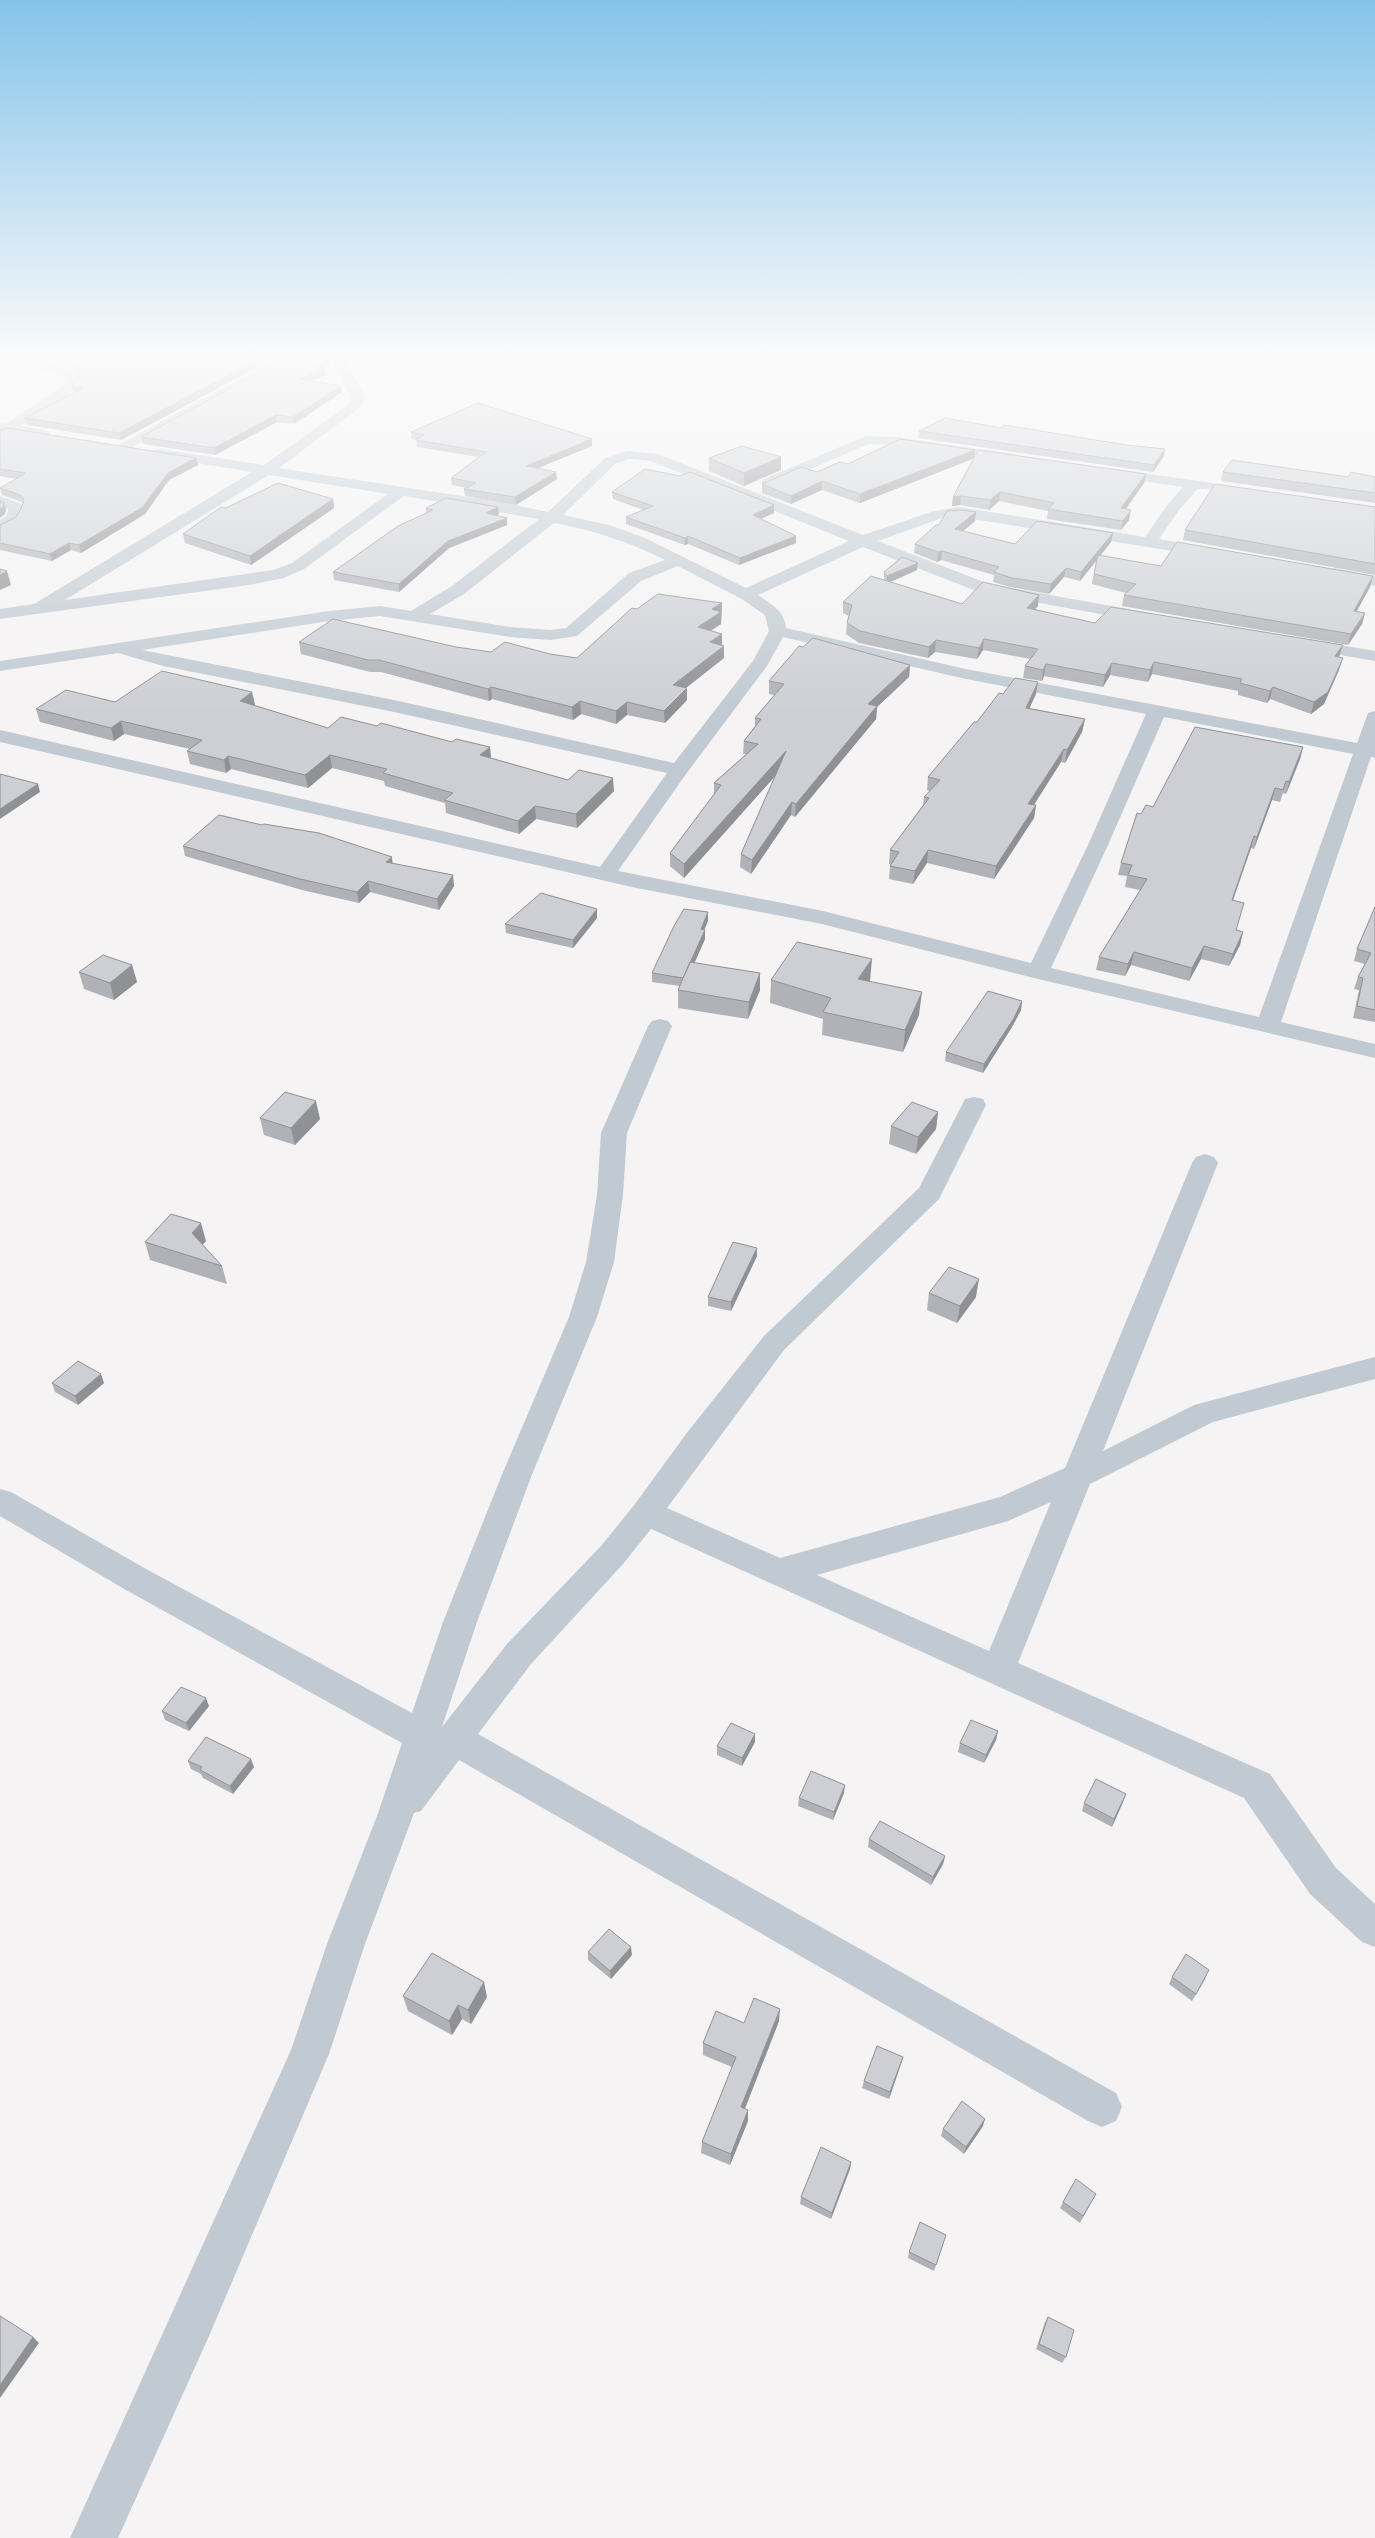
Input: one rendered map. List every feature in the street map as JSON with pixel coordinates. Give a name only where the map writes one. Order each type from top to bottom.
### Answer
[{"type":"street","points":[[40,608],[256,476]]},
{"type":"street","points":[[300,476],[552,517],[603,528],[637,540],[746,594],[772,612],[777,620],[778,631],[761,662],[679,770],[606,874]]},
{"type":"street","points":[[413,617],[458,590],[552,517],[594,476]]},
{"type":"street","points":[[703,476],[985,588],[1163,620]]},
{"type":"street","points":[[745,493],[783,476]]},
{"type":"street","points":[[1138,476],[1221,488]]},
{"type":"street","points":[[1150,542],[1173,506],[1194,484]]},
{"type":"street","points":[[0,614],[249,580],[278,574],[298,566],[400,492]]},
{"type":"street","points":[[0,501],[12,504],[17,512],[14,517],[0,526]]},
{"type":"street","points":[[746,594],[863,541],[940,514],[960,512],[1228,555]]},
{"type":"street","points":[[0,666],[329,616],[380,611],[510,632],[550,635],[571,632],[635,577],[677,561]]},
{"type":"street","points":[[1316,569],[1375,581]]},
{"type":"street","points":[[778,631],[966,674],[1369,751]]},
{"type":"street","points":[[1288,641],[1375,656]]},
{"type":"street","points":[[116,648],[163,661],[203,667],[394,706],[679,770]]},
{"type":"street","points":[[1038,972],[1098,845],[1157,711]]},
{"type":"street","points":[[1268,1025],[1369,751],[1375,716]]},
{"type":"street","points":[[0,737],[128,773]]},
{"type":"street","points":[[0,737],[606,874],[823,918],[1038,972],[1375,1051]]},
{"type":"street","points":[[438,1737],[460,1622],[582,1317],[600,1262],[610,1194],[614,1133],[660,1026]]},
{"type":"street","points":[[94,2538],[193,2320],[308,2054],[346,1944],[395,1816],[438,1737],[612,1555],[646,1513],[697,1442],[774,1343],[930,1193],[974,1105]]},
{"type":"street","points":[[998,1671],[1205,1163]]},
{"type":"street","points":[[778,1572],[1008,1508],[1077,1477],[1205,1413],[1375,1368]]},
{"type":"street","points":[[0,1502],[137,1580],[438,1737],[1102,2107]]},
{"type":"street","points":[[646,1513],[1257,1786],[1323,1882],[1375,1929]]},
{"type":"building","points":[[20,476],[165,476],[143,507],[79,545],[69,543],[50,554],[0,543],[0,525],[16,517],[24,500],[20,495],[0,488]]},
{"type":"building","points":[[453,476],[549,476],[515,497],[464,489],[476,483],[451,478]]},
{"type":"building","points":[[634,476],[701,476],[774,505],[753,515],[796,536],[740,558],[688,536],[685,538],[626,517],[653,506],[612,492]]},
{"type":"building","points":[[779,476],[906,476],[860,494],[822,481],[791,496],[762,484]]},
{"type":"building","points":[[964,476],[1144,476],[1121,508],[1131,510],[1123,521],[1048,509],[1054,503],[1000,492],[990,500],[961,496],[953,497]]},
{"type":"building","points":[[1255,476],[1372,476],[1375,477],[1375,493]]},
{"type":"building","points":[[278,483],[333,499],[250,556],[183,534],[221,507],[226,508]]},
{"type":"building","points":[[1215,484],[1375,507],[1375,564],[1185,530]]},
{"type":"building","points":[[446,498],[498,507],[486,513],[507,518],[448,541],[399,584],[333,572],[398,526],[433,510],[426,508]]},
{"type":"building","points":[[0,501],[4,503],[0,509]]},
{"type":"building","points":[[947,511],[976,512],[955,529],[1015,544],[1037,521],[1113,533],[1081,572],[1066,568],[1051,584],[1012,578],[994,572],[999,567],[942,551],[938,552],[915,544],[936,525],[939,525]]},
{"type":"building","points":[[1177,542],[1373,576],[1354,611],[1365,613],[1351,634],[1124,595],[1136,584],[1094,574],[1098,555],[1161,566]]},
{"type":"building","points":[[902,557],[918,563],[887,576],[884,572]]},
{"type":"building","points":[[0,569],[7,571],[0,575]]},
{"type":"building","points":[[871,576],[962,604],[983,582],[1039,595],[1027,608],[1095,623],[1111,607],[1343,645],[1335,656],[1343,658],[1328,692],[1314,702],[1273,687],[1270,691],[1240,683],[1242,679],[1154,662],[1150,670],[1112,663],[1105,675],[1046,664],[1043,670],[1025,666],[1038,649],[984,639],[979,648],[936,640],[929,647],[860,631],[847,623],[852,605],[843,602]]},
{"type":"building","points":[[658,594],[722,603],[712,609],[721,612],[698,627],[722,634],[710,642],[724,646],[673,685],[687,688],[664,711],[627,702],[616,711],[580,701],[572,707],[491,687],[488,689],[379,660],[368,660],[299,642],[333,619],[456,647],[491,652],[505,642],[550,654],[577,658],[632,608],[637,609]]},
{"type":"building","points":[[813,638],[910,665],[868,704],[877,706],[796,804],[792,802],[752,860],[741,854],[786,751],[684,864],[670,853],[721,785],[714,783],[758,744],[744,741],[761,719],[755,718],[784,684],[769,681],[799,646],[803,647]]},
{"type":"building","points":[[162,671],[252,692],[240,701],[328,728],[341,717],[377,726],[381,723],[452,742],[456,739],[490,747],[480,755],[568,780],[579,770],[613,778],[576,814],[535,806],[518,821],[444,800],[453,793],[383,773],[387,769],[330,755],[305,775],[228,756],[224,760],[187,751],[202,740],[121,721],[111,728],[36,709],[66,690],[115,702]]},
{"type":"building","points":[[1015,678],[1038,682],[1026,708],[1085,719],[1067,750],[1064,749],[1028,804],[1036,805],[996,866],[928,850],[915,871],[890,866],[899,852],[890,850],[929,798],[924,797],[940,780],[928,777],[974,722],[977,722],[999,693],[1003,694]]},
{"type":"building","points":[[1195,727],[1303,747],[1289,782],[1286,781],[1283,790],[1275,788],[1257,837],[1254,836],[1232,900],[1244,903],[1236,930],[1243,932],[1233,954],[1204,946],[1192,968],[1134,952],[1128,964],[1099,957],[1147,879],[1128,875],[1132,865],[1121,863],[1137,813],[1141,814],[1146,805],[1153,807]]},
{"type":"building","points":[[0,774],[38,784],[0,809]]},
{"type":"building","points":[[219,815],[262,825],[319,833],[392,857],[386,862],[453,875],[437,899],[368,881],[357,892],[300,879],[183,846]]},
{"type":"building","points":[[541,893],[597,909],[573,940],[505,924]]},
{"type":"building","points":[[1375,907],[1375,1010],[1357,1006],[1363,978],[1358,977],[1371,953],[1357,949]]},
{"type":"building","points":[[684,909],[708,912],[701,929],[705,930],[683,978],[652,973],[674,926]]},
{"type":"building","points":[[797,942],[872,959],[858,979],[922,992],[905,1030],[823,1012],[831,998],[771,980]]},
{"type":"building","points":[[103,955],[132,965],[110,983],[79,972]]},
{"type":"building","points":[[690,962],[760,973],[749,1002],[678,990]]},
{"type":"building","points":[[988,991],[1022,1001],[1014,1018],[984,1064],[946,1052]]},
{"type":"building","points":[[285,1092],[316,1101],[291,1128],[260,1118]]},
{"type":"building","points":[[912,1102],[938,1112],[918,1137],[891,1126]]},
{"type":"building","points":[[171,1214],[201,1223],[192,1233],[222,1266],[145,1242]]},
{"type":"building","points":[[733,1242],[757,1248],[731,1302],[708,1297]]},
{"type":"building","points":[[949,1267],[979,1279],[960,1306],[929,1293]]},
{"type":"building","points":[[78,1361],[101,1374],[75,1396],[52,1383]]},
{"type":"building","points":[[181,1687],[206,1698],[186,1723],[162,1711]]},
{"type":"building","points":[[971,1720],[998,1731],[986,1755],[960,1743]]},
{"type":"building","points":[[731,1723],[755,1734],[742,1758],[717,1746]]},
{"type":"building","points":[[206,1737],[251,1759],[230,1786],[200,1770],[202,1767],[188,1761]]},
{"type":"building","points":[[811,1771],[845,1785],[834,1812],[799,1798]]},
{"type":"building","points":[[1096,1779],[1126,1794],[1114,1819],[1084,1803]]},
{"type":"building","points":[[880,1821],[945,1856],[933,1877],[869,1839]]},
{"type":"building","points":[[609,1929],[631,1947],[610,1971],[588,1952]]},
{"type":"building","points":[[432,1953],[484,1982],[468,2010],[458,2005],[449,2021],[403,1996]]},
{"type":"building","points":[[1186,1954],[1209,1970],[1196,1994],[1172,1977]]},
{"type":"building","points":[[754,1998],[780,2009],[741,2107],[748,2110],[731,2154],[702,2142],[736,2057],[703,2043],[716,2011],[744,2023]]},
{"type":"building","points":[[877,2046],[903,2057],[890,2092],[864,2081]]},
{"type":"building","points":[[962,2101],[985,2119],[966,2147],[943,2129]]},
{"type":"building","points":[[821,2147],[851,2162],[832,2213],[801,2197]]},
{"type":"building","points":[[1076,2179],[1096,2194],[1083,2216],[1063,2202]]},
{"type":"building","points":[[920,2222],[946,2235],[936,2265],[909,2252]]},
{"type":"building","points":[[0,2316],[33,2337],[0,2385]]},
{"type":"building","points":[[1048,2317],[1074,2330],[1066,2357],[1039,2344]]}]
